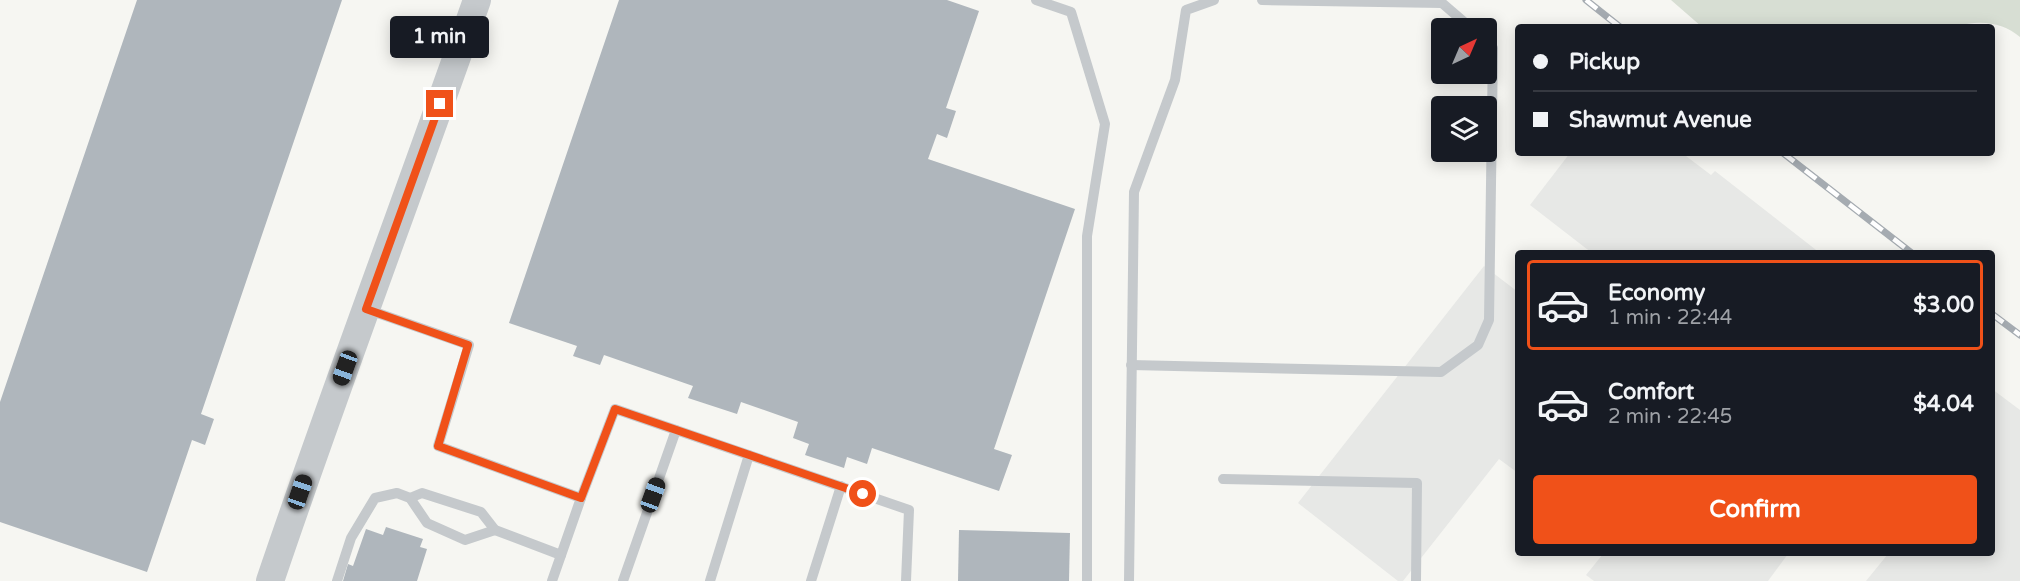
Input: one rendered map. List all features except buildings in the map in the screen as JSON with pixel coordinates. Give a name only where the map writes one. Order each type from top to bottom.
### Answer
[{"type":"street","points":[[270,581],[477,0]]},
{"type":"lane","points":[[1036,0],[1071,12],[1105,124],[1087,236],[1087,581]]},
{"type":"lane","points":[[1129,581],[1134,192],[1175,80],[1186,10],[1214,0]]},
{"type":"lane","points":[[1262,0],[1442,3],[1459,18]]},
{"type":"lane","points":[[1131,365],[1441,372],[1478,345],[1489,320],[1492,84]]},
{"type":"lane","points":[[366,309],[468,345],[438,446],[581,498]]},
{"type":"lane","points":[[552,581],[615,409],[909,510],[906,581]]},
{"type":"lane","points":[[623,581],[676,430]]},
{"type":"lane","points":[[710,581],[749,455]]},
{"type":"lane","points":[[1223,479],[1418,483],[1416,581]]},
{"type":"lane","points":[[811,581],[841,486]]},
{"type":"lane","points":[[337,581],[351,538],[375,498],[397,493],[410,498],[427,523],[465,540],[495,530]]},
{"type":"lane","points":[[410,498],[422,493],[481,512],[495,530],[561,555]]},
{"type":"shaded area","points":[[1671,0],[2020,0],[2020,37],[2006,28],[1990,23],[1699,24]]},
{"type":"shaded area","points":[[1568,156],[1686,156],[1711,175],[1715,171],[1816,250],[1588,250],[1530,205]]},
{"type":"shaded area","points":[[1484,266],[1515,290],[1515,471],[1499,459],[1403,581],[1398,581],[1298,503]]},
{"type":"shaded area","points":[[1995,391],[2020,410],[2020,581],[1866,581],[1886,556],[1995,556]]},
{"type":"shaded area","points":[[1601,556],[1787,556],[1768,581],[1594,581],[1586,575]]},
{"type":"railway","points":[[1586,0],[1616,24]]},
{"type":"railway","points":[[1787,156],[1908,250]]},
{"type":"railway","points":[[1995,316],[2020,335]]},
{"type":"route","points":[[440,104],[366,309],[468,345],[438,446],[581,498],[615,409],[863,494]]}]
